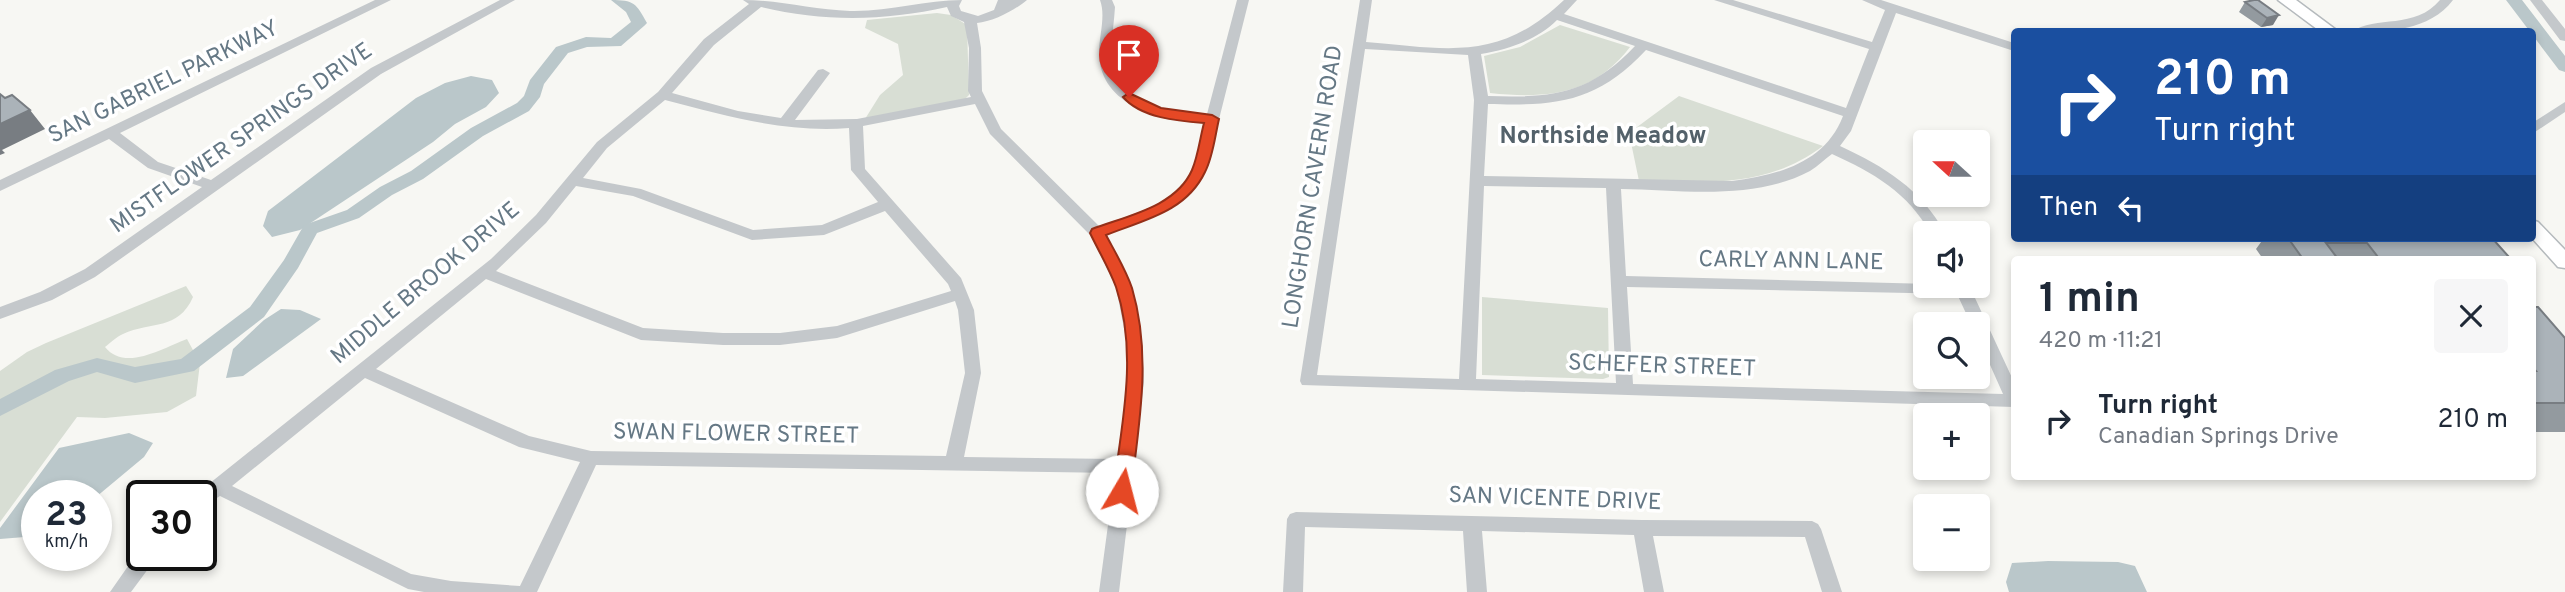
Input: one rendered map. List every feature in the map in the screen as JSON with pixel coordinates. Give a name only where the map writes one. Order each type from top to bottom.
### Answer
[{"type":"main road","points":[[2286,0],[2326,28]]},
{"type":"main road","points":[[2536,230],[2565,262]]},
{"type":"street","name":"SAN GABRIEL PARKWAY","points":[[0,186],[385,0]]},
{"type":"street","name":"MISTFLOWER SPRINGS DRIVE","points":[[0,313],[46,296],[90,272],[376,71],[509,0]]},
{"type":"street","points":[[975,48],[986,19],[1004,4],[1021,0]]},
{"type":"street","points":[[1106,0],[1109,7],[1107,69],[1118,89],[1141,106],[1179,117],[1212,119]]},
{"type":"street","points":[[1097,233],[1170,205],[1187,189],[1199,171],[1243,0]]},
{"type":"street","name":"LONGHORN CAVERN ROAD","points":[[1308,382],[1366,0]]},
{"type":"street","points":[[1360,45],[1474,51],[1518,42],[1543,28],[1571,0]]},
{"type":"street","points":[[1720,0],[1876,47]]},
{"type":"street","points":[[1868,0],[2011,46]]},
{"type":"street","points":[[2376,28],[2427,17],[2439,11],[2447,0]]},
{"type":"street","points":[[2536,0],[2565,37]]},
{"type":"street","points":[[753,1],[826,15],[892,14],[955,5],[970,20],[975,48],[975,91],[995,131],[1097,233],[1124,287],[1134,339],[1136,382],[1109,592]]},
{"type":"street","name":"MIDDLE BROOK DRIVE","points":[[218,487],[485,273],[533,227],[602,145],[663,95],[709,42],[753,1]]},
{"type":"street","points":[[1477,181],[1703,187],[1762,182],[1806,167],[1831,148],[1844,131],[1892,8]]},
{"type":"street","points":[[1556,16],[1851,114]]},
{"type":"street","points":[[970,20],[986,19]]},
{"type":"street","points":[[1481,100],[1544,100],[1585,92],[1618,73],[1643,45]]},
{"type":"street","points":[[1467,385],[1481,100],[1474,51]]},
{"type":"street","points":[[785,123],[822,73]]},
{"type":"street","points":[[663,95],[785,123],[856,124],[979,99]]},
{"type":"street","points":[[2536,127],[2565,106]]},
{"type":"street","points":[[856,124],[858,170],[955,282],[966,310],[973,373],[954,462]]},
{"type":"street","points":[[111,133],[153,165],[213,186]]},
{"type":"street","points":[[1831,148],[1888,176],[1912,194],[1933,221]]},
{"type":"street","points":[[572,181],[636,192],[752,235],[824,230],[888,204]]},
{"type":"street","points":[[1613,184],[1625,389]]},
{"type":"street","points":[[485,273],[641,334],[723,339],[780,339],[837,332],[960,294]]},
{"type":"street","name":"CARLY ANN LANE","points":[[1619,281],[1913,286]]},
{"type":"street","points":[[1967,298],[2011,393]]},
{"type":"street","name":"SWAN FLOWER STREET","points":[[363,370],[525,442],[591,458],[1125,466]]},
{"type":"street","name":"SCHEFER STREET","points":[[1308,382],[2011,400]]},
{"type":"street","points":[[527,592],[591,458]]},
{"type":"street","points":[[218,487],[408,581],[451,589],[515,592]]},
{"type":"street","name":"SAN VICENTE DRIVE","points":[[1293,592],[1296,519],[1642,528],[1812,529],[1832,592]]},
{"type":"street","points":[[1472,522],[1477,592]]},
{"type":"street","points":[[1642,528],[1654,592]]},
{"type":"street","points":[[120,592],[135,571]]},
{"type":"shaded area","points":[[937,13],[951,15],[967,25],[969,95],[965,99],[865,119],[880,95],[903,75],[898,44],[865,28],[867,20]]},
{"type":"shaded area","points":[[1560,25],[1630,47],[1601,75],[1568,90],[1530,95],[1490,93],[1484,56],[1520,47]]},
{"type":"shaded area","points":[[471,76],[492,80],[499,93],[486,107],[455,124],[433,142],[300,230],[272,237],[263,226],[268,211],[416,98],[445,83]]},
{"type":"shaded area","points":[[1679,96],[1823,146],[1779,170],[1757,176],[1712,182],[1639,181],[1629,133]]},
{"type":"shaded area","points":[[186,286],[193,297],[180,315],[163,323],[123,334],[105,347],[123,358],[133,358],[187,339],[200,363],[196,396],[167,412],[105,418],[77,417],[31,480],[21,480],[21,493],[0,522],[0,371],[27,352]]},
{"type":"shaded area","points":[[1482,297],[1608,308],[1609,377],[1482,375]]},
{"type":"shaded area","points":[[281,309],[300,310],[321,319],[243,376],[226,378],[233,349],[264,320]]},
{"type":"shaded area","points":[[129,433],[153,443],[144,457],[112,484],[112,480],[35,480],[59,448]]},
{"type":"shaded area","points":[[21,500],[21,537],[0,539],[0,528]]},
{"type":"shaded area","points":[[2118,562],[2135,566],[2147,592],[2009,592],[2006,582],[2012,563]]},
{"type":"building","points":[[2254,0],[2279,15],[2267,18],[2245,2]]},
{"type":"building","points":[[0,94],[5,98],[12,95],[30,110],[0,124]]},
{"type":"building","points":[[2291,242],[2496,242],[2508,256],[2377,256],[2367,243],[2326,243],[2336,256],[2301,256]]},
{"type":"building","points":[[2536,307],[2565,338],[2565,403],[2536,403]]},
{"type":"waterway","points":[[0,408],[62,375],[97,365],[135,375],[187,366],[257,312],[291,263],[310,229],[353,214],[386,191],[417,175],[477,132],[523,107],[532,97],[536,83],[562,50],[586,42],[615,43],[639,23],[632,9],[619,0]]},
{"type":"waterway","points":[[2514,0],[2535,28]]},
{"type":"waterway","points":[[2536,29],[2565,67]]},
{"type":"district","name":"Northside Meadow","points":[[1603,137]]},
{"type":"route","points":[[1122,491],[1136,382],[1134,339],[1124,287],[1097,233],[1170,205],[1187,189],[1199,171],[1212,119],[1179,117],[1141,106],[1129,97]]}]
